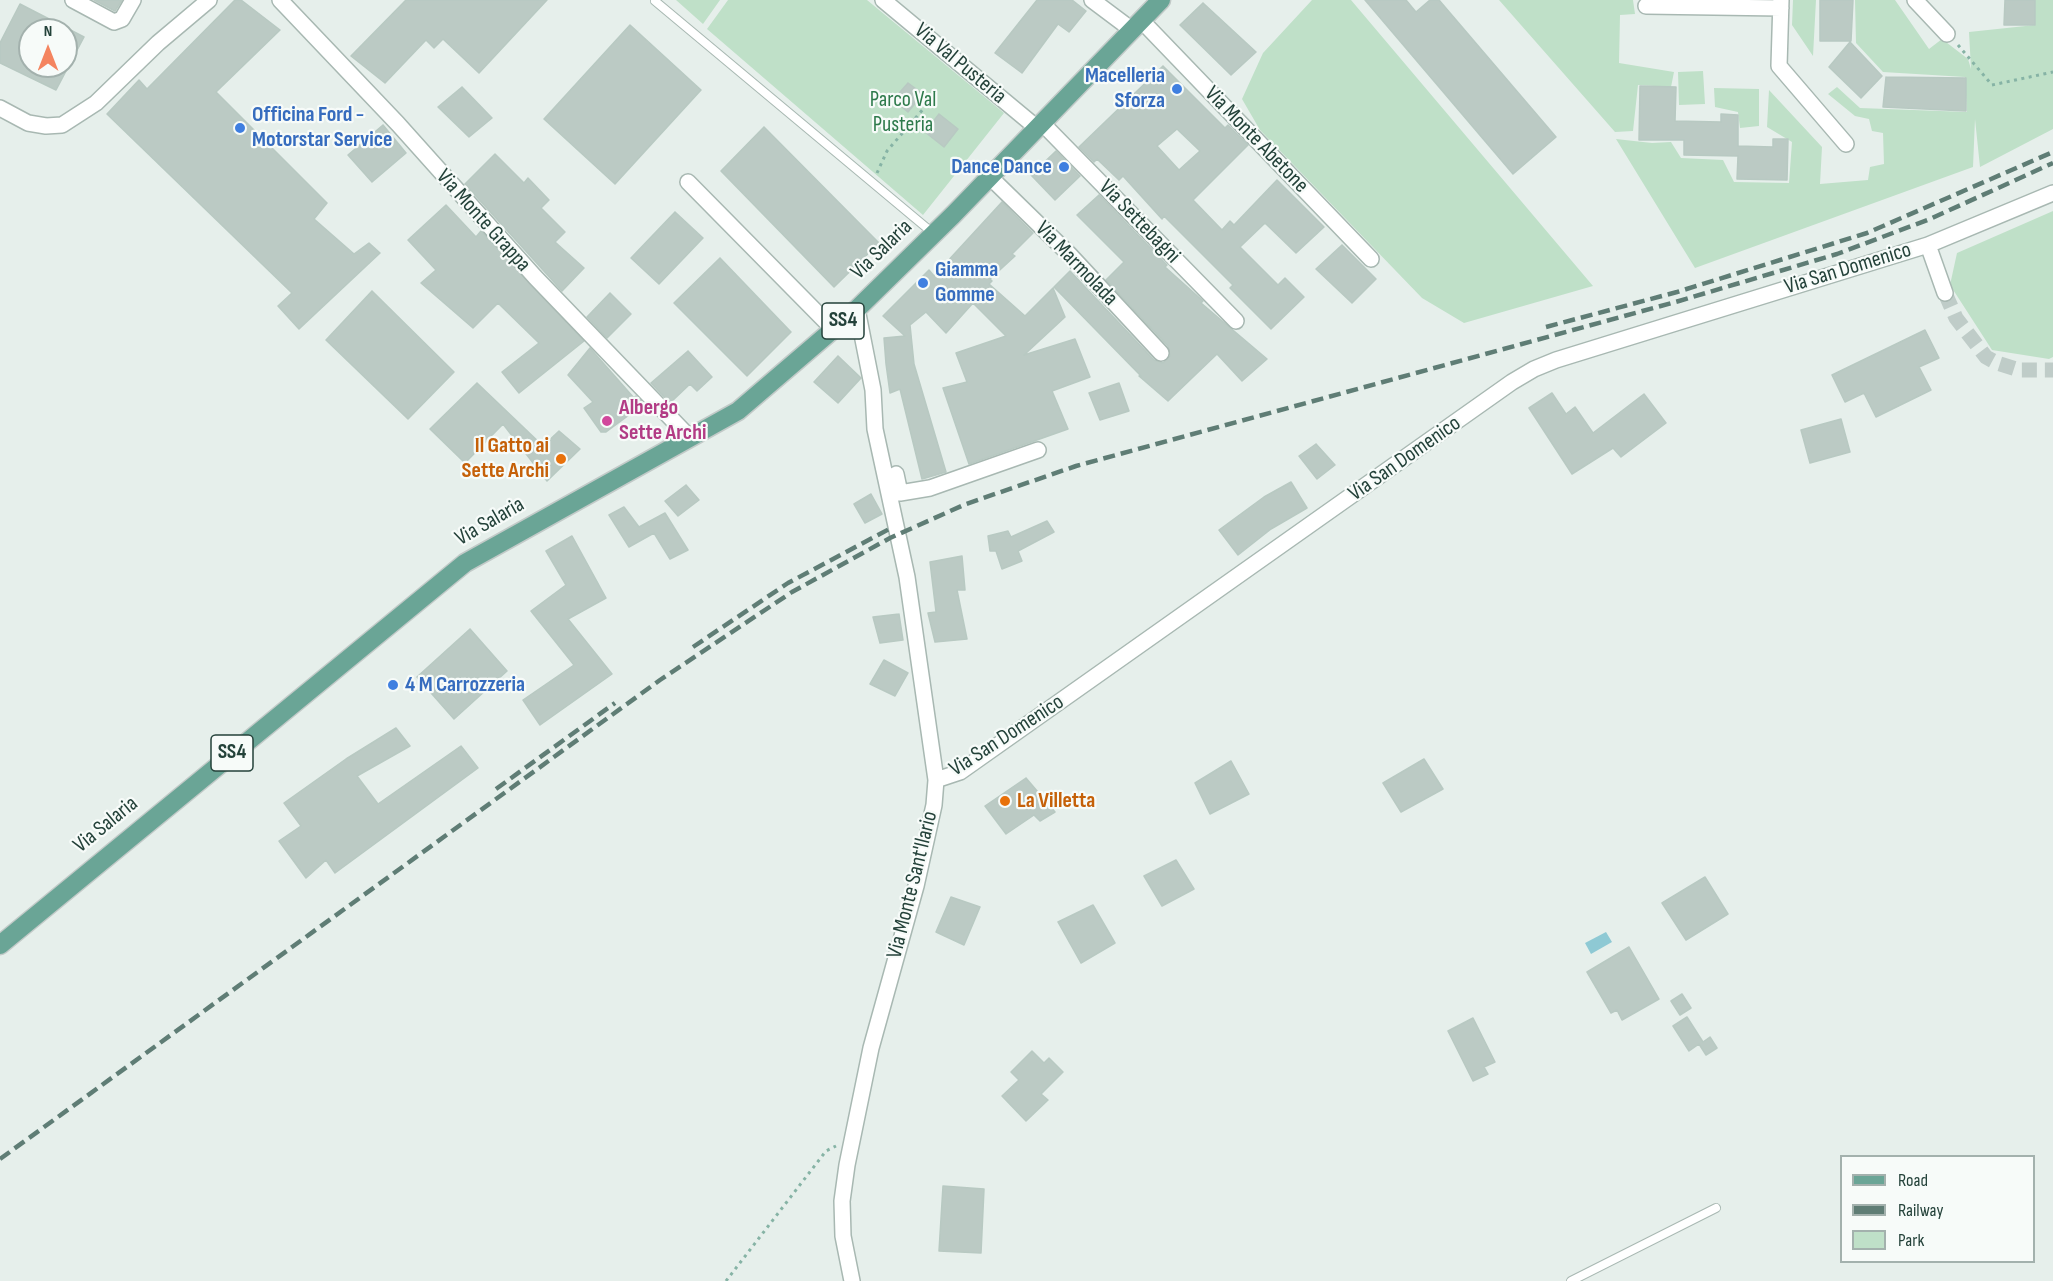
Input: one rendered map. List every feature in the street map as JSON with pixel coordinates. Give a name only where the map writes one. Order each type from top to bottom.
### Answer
[{"type":"main road","name":"Via Salaria","points":[[0,945],[465,563],[738,411],[857,309],[934,234],[1161,0]]},
{"type":"street","points":[[73,0],[114,22],[122,19],[133,0]]},
{"type":"street","points":[[0,108],[28,123],[46,126],[62,125],[96,103],[158,43],[209,0]]},
{"type":"street","name":"Via Monte Grappa","points":[[280,0],[398,124],[535,277],[690,438]]},
{"type":"street","name":"Via Val Pusteria","points":[[883,0],[1039,126]]},
{"type":"street","name":"Via Monte Abetone","points":[[1092,0],[1136,25],[1371,260]]},
{"type":"street","points":[[1915,0],[1952,39]]},
{"type":"street","points":[[1646,6],[1781,4],[1779,66],[1846,144]]},
{"type":"street","name":"Via Settebagni","points":[[1039,126],[1236,321]]},
{"type":"street","name":"Via Marmolada","points":[[990,177],[1069,254],[1161,353]]},
{"type":"street","points":[[688,182],[834,330]]},
{"type":"street","name":"Via San Domenico","points":[[936,780],[960,772],[1525,374],[1556,360],[1928,245],[2053,193]]},
{"type":"street","points":[[1928,245],[1945,293]]},
{"type":"street","name":"Via Monte Sant'Ilario","points":[[852,1281],[843,1236],[842,1201],[852,1136],[871,1048],[916,886],[936,780],[907,577],[875,429],[873,390],[857,309]]},
{"type":"street","points":[[874,411],[883,418],[900,493],[930,488],[1038,450]]},
{"type":"lane","points":[[655,1],[934,234]]},
{"type":"lane","points":[[1571,1281],[1716,1208]]},
{"type":"path","points":[[1952,39],[1992,85],[2053,72]]},
{"type":"path","points":[[873,183],[887,151],[924,108]]},
{"type":"path","points":[[726,1281],[826,1151],[852,1136]]},
{"type":"green space","points":[[676,0],[720,0],[703,24]]},
{"type":"green space","name":"Parco Val Pusteria","points":[[728,0],[867,0],[1004,113],[923,215],[707,29]]},
{"type":"green space","points":[[1312,0],[1351,0],[1593,286],[1464,323],[1422,298],[1260,130],[1242,99],[1263,53]]},
{"type":"green space","points":[[1499,0],[1633,0],[1635,14],[1620,15],[1619,63],[1674,72],[1671,87],[1638,85],[1633,131],[1615,132]]},
{"type":"green space","points":[[1793,0],[1816,0],[1813,56],[1792,25]]},
{"type":"green space","points":[[1855,0],[1895,0],[1929,49],[1942,39],[1968,59],[1971,69],[1969,32],[2035,25],[2035,0],[2053,0],[2053,129],[1980,167],[1975,119],[1973,167],[1695,268],[1616,139],[1652,143],[1671,142],[1681,158],[1723,160],[1734,182],[1789,183],[1792,142],[1767,127],[1769,90],[1822,147],[1820,184],[1868,180],[1870,167],[1884,164],[1883,133],[1872,131],[1869,119],[1855,116],[1828,94],[1837,87],[1860,108],[1967,112],[1965,77],[1883,72],[1856,43]]},
{"type":"green space","points":[[1703,71],[1705,104],[1679,105],[1678,72]]},
{"type":"green space","points":[[1714,88],[1759,89],[1759,126],[1740,128],[1738,112],[1715,107]]},
{"type":"green space","points":[[2053,211],[2053,357],[2049,359],[1992,350],[1950,285],[1957,253]]},
{"type":"water","points":[[1606,932],[1612,942],[1591,954],[1585,943]]},
{"type":"building","points":[[94,0],[122,0],[115,11]]},
{"type":"building","points":[[235,0],[241,0],[280,30],[216,92],[327,203],[314,219],[354,254],[369,243],[380,253],[299,329],[278,306],[292,293],[107,114],[139,80],[147,89]]},
{"type":"building","points":[[406,0],[547,0],[479,73],[443,39],[434,48],[426,40],[385,83],[351,56]]},
{"type":"building","points":[[1037,0],[1072,0],[1086,11],[1069,32],[1058,24],[1022,73],[995,53]]},
{"type":"building","points":[[1365,0],[1406,0],[1416,12],[1430,0],[1439,0],[1556,137],[1513,174]]},
{"type":"building","points":[[1820,0],[1853,0],[1851,41],[1820,41]]},
{"type":"building","points":[[2005,0],[2035,0],[2035,25],[2004,25]]},
{"type":"building","points":[[1203,3],[1256,52],[1231,75],[1180,25]]},
{"type":"building","points":[[20,4],[47,18],[18,18],[18,72],[0,63],[0,43]]},
{"type":"building","points":[[630,25],[701,90],[615,184],[544,119]]},
{"type":"building","points":[[78,34],[84,37],[78,48]]},
{"type":"building","points":[[1850,42],[1882,76],[1861,98],[1829,67]]},
{"type":"building","points":[[1163,66],[1225,128],[1228,125],[1248,145],[1193,200],[1222,230],[1230,221],[1234,225],[1277,180],[1324,227],[1296,253],[1265,223],[1240,247],[1278,285],[1285,278],[1304,297],[1271,329],[1230,288],[1233,285],[1164,216],[1162,219],[1123,176],[1119,180],[1097,159],[1094,162],[1079,147]],"holes":[[[1177,129],[1200,151],[1179,170],[1157,146]]]},
{"type":"building","points":[[1886,77],[1966,78],[1966,111],[1883,107]]},
{"type":"building","points":[[31,78],[62,78],[56,90]]},
{"type":"building","points":[[908,83],[923,94],[908,112],[893,100]]},
{"type":"building","points":[[1640,86],[1676,87],[1675,121],[1721,122],[1721,114],[1738,115],[1738,146],[1773,147],[1773,139],[1788,139],[1787,180],[1737,179],[1738,156],[1684,155],[1684,140],[1639,140]]},
{"type":"building","points":[[462,87],[492,118],[469,137],[438,107]]},
{"type":"building","points":[[939,114],[958,129],[944,147],[925,132]]},
{"type":"building","points":[[383,125],[406,153],[372,182],[348,155]]},
{"type":"building","points":[[764,127],[879,243],[834,287],[721,171]]},
{"type":"building","points":[[1056,151],[1080,176],[1055,200],[1031,175]]},
{"type":"building","points":[[495,154],[524,183],[528,178],[549,200],[541,208],[565,232],[555,242],[584,268],[562,291],[465,184]]},
{"type":"building","points":[[1099,195],[1167,265],[1165,267],[1203,301],[1201,303],[1267,359],[1242,381],[1217,354],[1168,401],[1139,376],[1141,376],[1054,287],[1070,271],[1154,360],[1163,363],[1170,356],[1168,346],[1106,280],[1124,262],[1077,215]]},
{"type":"building","points":[[1002,202],[1033,233],[1012,254],[1015,256],[990,279],[992,281],[989,284],[1025,316],[1053,288],[1065,317],[1024,355],[1075,339],[1090,377],[1052,391],[1068,429],[969,464],[943,388],[967,382],[956,353],[1006,336],[973,303],[946,333],[926,312],[910,325],[914,364],[946,472],[922,479],[900,389],[890,393],[886,364],[884,338],[905,336],[883,316],[929,270],[934,276]]},
{"type":"building","points":[[446,205],[476,237],[481,231],[584,341],[519,393],[502,372],[539,343],[498,303],[473,328],[421,283],[436,270],[408,240]]},
{"type":"building","points":[[675,212],[703,238],[659,284],[631,258]]},
{"type":"building","points":[[1342,245],[1376,279],[1352,303],[1316,269]]},
{"type":"building","points":[[720,258],[791,332],[747,376],[674,303]]},
{"type":"building","points":[[372,291],[454,372],[408,419],[326,340]]},
{"type":"building","points":[[610,293],[631,314],[607,338],[587,317]]},
{"type":"building","points":[[1925,330],[1939,358],[1919,367],[1931,390],[1876,417],[1864,393],[1845,402],[1832,375]]},
{"type":"building","points":[[590,348],[634,398],[636,396],[644,404],[606,432],[601,432],[584,408],[593,402],[568,375]]},
{"type":"building","points":[[688,351],[712,377],[697,391],[690,384],[670,403],[651,383]]},
{"type":"building","points":[[838,356],[861,378],[838,403],[814,382]]},
{"type":"building","points":[[477,383],[543,446],[559,431],[580,449],[547,481],[503,424],[465,463],[430,429]]},
{"type":"building","points":[[1119,383],[1129,411],[1100,420],[1089,393]]},
{"type":"building","points":[[1552,393],[1566,414],[1575,407],[1593,433],[1644,394],[1666,423],[1621,457],[1613,448],[1572,474],[1529,408]]},
{"type":"building","points":[[1841,419],[1850,452],[1810,463],[1801,430]]},
{"type":"building","points":[[1316,444],[1335,465],[1317,479],[1299,456]]},
{"type":"building","points":[[1291,482],[1307,508],[1271,529],[1238,555],[1219,530],[1264,497]]},
{"type":"building","points":[[686,485],[699,500],[678,516],[665,501]]},
{"type":"building","points":[[871,494],[882,514],[865,523],[854,504]]},
{"type":"building","points":[[624,507],[639,527],[665,513],[688,550],[670,559],[654,533],[629,547],[609,515]]},
{"type":"building","points":[[1047,521],[1054,532],[1018,551],[1022,561],[1002,569],[996,551],[990,551],[988,536],[1008,531],[1011,537]]},
{"type":"building","points":[[572,536],[606,598],[568,619],[612,674],[540,725],[523,700],[574,665],[531,611],[566,585],[546,551]]},
{"type":"building","points":[[962,556],[965,590],[957,590],[967,639],[935,642],[928,613],[936,612],[930,562]]},
{"type":"building","points":[[899,614],[903,640],[880,643],[873,617]]},
{"type":"building","points":[[470,629],[507,671],[454,719],[417,677]]},
{"type":"building","points":[[884,660],[908,673],[895,696],[870,684]]},
{"type":"building","points":[[396,728],[410,746],[357,776],[378,804],[461,746],[478,768],[335,873],[326,860],[306,878],[279,841],[301,826],[284,803],[346,759]]},
{"type":"building","points":[[1424,759],[1443,789],[1401,812],[1383,783]]},
{"type":"building","points":[[1231,761],[1249,794],[1210,814],[1195,783]]},
{"type":"building","points":[[1026,778],[1055,812],[1040,821],[1034,815],[1006,834],[985,806]]},
{"type":"building","points":[[1176,860],[1194,889],[1162,906],[1144,876]]},
{"type":"building","points":[[1705,877],[1728,914],[1686,940],[1662,903]]},
{"type":"building","points":[[951,897],[980,907],[964,945],[936,932]]},
{"type":"building","points":[[1093,905],[1115,943],[1081,963],[1058,922]]},
{"type":"building","points":[[1629,947],[1659,999],[1622,1020],[1617,1010],[1611,1013],[1587,972]]},
{"type":"building","points":[[1682,994],[1691,1008],[1680,1015],[1671,1001]]},
{"type":"building","points":[[1687,1017],[1703,1042],[1710,1037],[1717,1048],[1706,1055],[1699,1044],[1689,1051],[1673,1026]]},
{"type":"building","points":[[1473,1018],[1495,1062],[1484,1067],[1488,1074],[1473,1081],[1448,1031]]},
{"type":"building","points":[[1032,1051],[1044,1063],[1049,1058],[1063,1072],[1041,1094],[1048,1100],[1026,1121],[1002,1096],[1019,1080],[1011,1072]]},
{"type":"building","points":[[943,1186],[984,1189],[981,1253],[939,1251]]},
{"type":"tunnel","points":[[1945,293],[1956,318],[1986,357],[2019,370],[2053,370]]},
{"type":"railway","points":[[1546,327],[1677,292],[1867,233],[2053,152]]},
{"type":"railway","points":[[0,1159],[660,680],[792,592],[890,538],[966,504],[1076,466],[1679,301],[1837,254],[1930,219],[2053,163]]},
{"type":"railway","points":[[693,647],[788,583],[893,527]]},
{"type":"railway","points":[[496,789],[615,703]]},
{"type":"place","name":"Macelleria Sforza","points":[[1177,89]]},
{"type":"place","name":"Officina Ford - Motorstar Service","points":[[240,128]]},
{"type":"place","name":"Dance Dance","points":[[1064,167]]},
{"type":"place","name":"Giamma Gomme","points":[[923,283]]},
{"type":"place","name":"Albergo Sette Archi","points":[[607,421]]},
{"type":"place","name":"Il Gatto ai Sette Archi","points":[[561,459]]},
{"type":"place","name":"4 M Carrozzeria","points":[[393,685]]},
{"type":"place","name":"La Villetta","points":[[1005,801]]}]
